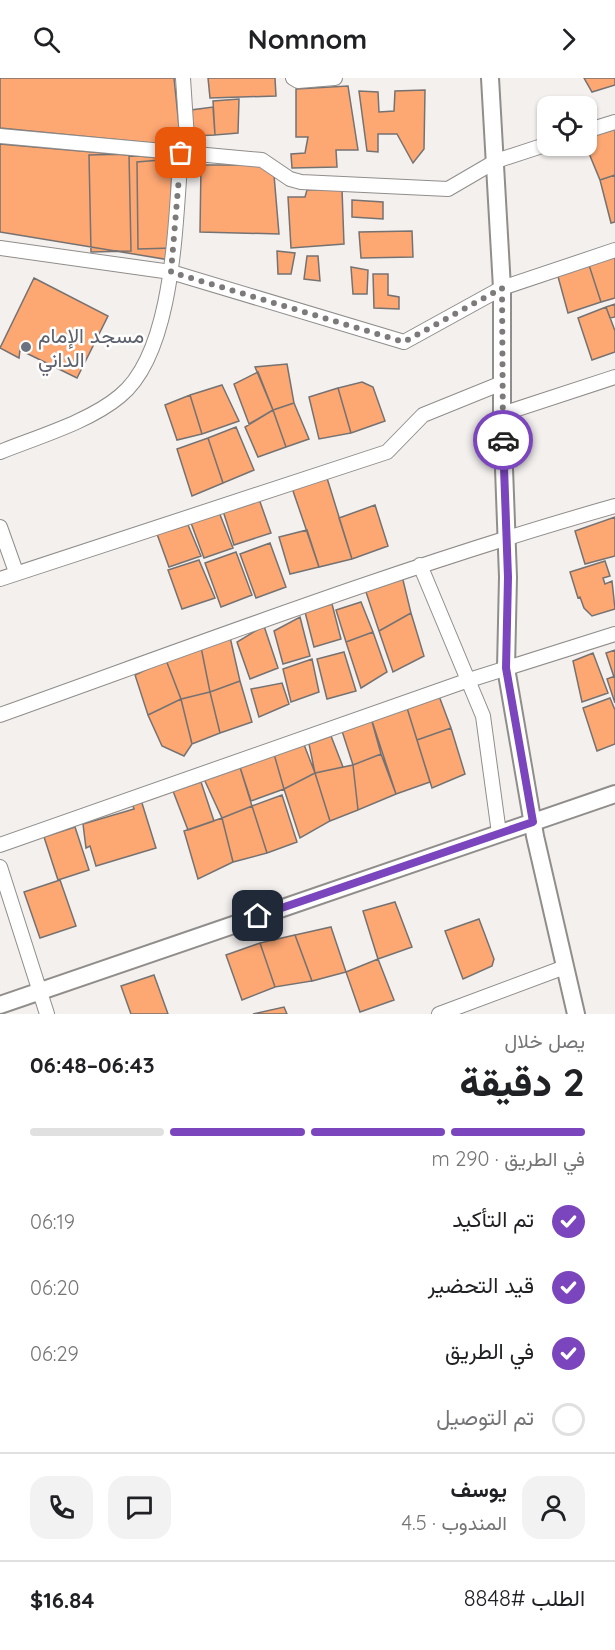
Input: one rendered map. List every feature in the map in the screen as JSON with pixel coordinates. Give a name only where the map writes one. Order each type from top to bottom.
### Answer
[{"type":"street","points":[[0,452],[95,412],[121,396],[143,369],[156,342],[171,272],[184,153],[183,78]]},
{"type":"street","points":[[292,78],[298,81],[335,78]]},
{"type":"street","points":[[490,78],[502,288],[502,414],[508,577],[506,668],[533,822],[576,1014]]},
{"type":"street","points":[[597,128],[615,122]]},
{"type":"street","points":[[0,136],[262,160],[290,179],[301,182],[448,189],[496,161],[537,148]]},
{"type":"street","points":[[0,248],[171,272],[404,342],[502,288],[615,250]]},
{"type":"street","points":[[502,414],[615,377]]},
{"type":"street","points":[[0,579],[387,452],[423,415],[502,383]]},
{"type":"street","points":[[0,715],[420,565],[506,537],[615,506]]},
{"type":"street","points":[[0,527],[16,572]]},
{"type":"street","points":[[420,565],[466,681],[483,716],[499,833]]},
{"type":"street","points":[[0,845],[466,681],[615,634]]},
{"type":"street","points":[[0,1005],[615,794]]},
{"type":"street","points":[[0,867],[47,1014]]},
{"type":"street","points":[[439,1014],[565,967]]},
{"type":"building","points":[[0,78],[174,78],[181,146],[0,128]]},
{"type":"building","points":[[208,78],[275,78],[276,96],[210,98]]},
{"type":"building","points":[[584,78],[615,78],[615,85],[592,92]]},
{"type":"building","points":[[348,86],[358,150],[336,150],[337,167],[292,168],[291,154],[305,153],[308,137],[296,137],[296,89]]},
{"type":"building","points":[[425,90],[424,149],[413,163],[397,134],[378,134],[378,152],[367,151],[359,91],[378,92],[379,112],[394,111],[395,91]]},
{"type":"building","points":[[239,99],[238,133],[215,135],[213,101]]},
{"type":"building","points":[[213,107],[215,135],[192,136],[191,110]]},
{"type":"building","points":[[615,126],[615,175],[600,180],[590,156],[597,156],[597,132]]},
{"type":"building","points":[[0,144],[172,159],[170,260],[0,232]]},
{"type":"building","points":[[129,154],[131,251],[91,252],[89,155]]},
{"type":"building","points":[[172,159],[172,248],[138,249],[137,162]]},
{"type":"building","points":[[201,165],[260,165],[274,175],[279,234],[200,232]]},
{"type":"building","points":[[615,175],[615,222],[611,223],[600,180]]},
{"type":"building","points":[[342,189],[344,244],[291,248],[288,197],[305,197],[307,190]]},
{"type":"building","points":[[352,200],[383,202],[383,219],[352,217]]},
{"type":"building","points":[[412,231],[413,257],[361,258],[359,232]]},
{"type":"building","points":[[277,251],[295,253],[291,274],[278,274]]},
{"type":"building","points":[[615,253],[615,298],[601,302],[588,262]]},
{"type":"building","points":[[307,256],[318,256],[320,281],[304,279]]},
{"type":"building","points":[[588,262],[601,302],[568,313],[557,273]]},
{"type":"building","points":[[351,267],[368,270],[367,294],[353,294]]},
{"type":"building","points":[[373,274],[388,274],[388,295],[399,297],[399,309],[374,308]]},
{"type":"building","points":[[34,278],[108,316],[77,378],[20,350],[19,358],[0,348]]},
{"type":"building","points":[[615,304],[615,317],[610,318],[606,307]]},
{"type":"building","points":[[606,307],[615,331],[615,352],[592,360],[578,318]]},
{"type":"building","points":[[287,364],[294,403],[273,410],[255,367]]},
{"type":"building","points":[[258,372],[273,410],[249,424],[234,384]]},
{"type":"building","points":[[362,382],[373,387],[385,421],[351,433],[338,388]]},
{"type":"building","points":[[222,385],[239,421],[202,434],[190,395]]},
{"type":"building","points":[[338,388],[351,433],[319,439],[309,397]]},
{"type":"building","points":[[190,395],[202,434],[177,440],[165,405]]},
{"type":"building","points":[[294,403],[309,439],[286,447],[273,410]]},
{"type":"building","points":[[273,410],[286,447],[258,457],[245,427]]},
{"type":"building","points":[[236,427],[254,470],[223,483],[208,438]]},
{"type":"building","points":[[208,438],[223,483],[192,496],[177,449]]},
{"type":"building","points":[[327,478],[352,559],[319,567],[292,488]]},
{"type":"building","points":[[259,499],[271,533],[234,545],[223,511]]},
{"type":"building","points":[[375,505],[388,546],[352,559],[339,518]]},
{"type":"building","points":[[219,512],[233,548],[204,558],[191,523]]},
{"type":"building","points":[[615,517],[615,556],[585,564],[575,531]]},
{"type":"building","points":[[188,525],[201,556],[169,567],[157,534]]},
{"type":"building","points":[[307,530],[319,567],[290,574],[279,537]]},
{"type":"building","points":[[270,543],[286,587],[256,598],[240,554]]},
{"type":"building","points":[[236,552],[252,595],[221,607],[205,563]]},
{"type":"building","points":[[199,560],[215,598],[182,609],[168,570]]},
{"type":"building","points":[[605,561],[610,576],[603,578],[605,584],[612,581],[615,609],[592,616],[584,608],[580,597],[578,598],[570,572]]},
{"type":"building","points":[[402,576],[411,613],[379,631],[365,589]]},
{"type":"building","points":[[361,602],[373,632],[346,642],[336,610]]},
{"type":"building","points":[[332,604],[341,639],[314,647],[305,612]]},
{"type":"building","points":[[411,613],[424,656],[393,672],[379,631]]},
{"type":"building","points":[[300,617],[310,656],[283,664],[274,631]]},
{"type":"building","points":[[264,626],[278,668],[250,679],[237,642]]},
{"type":"building","points":[[373,632],[387,672],[361,688],[346,642]]},
{"type":"building","points":[[230,637],[240,681],[210,692],[201,647]]},
{"type":"building","points":[[201,647],[210,692],[181,699],[166,660]]},
{"type":"building","points":[[615,650],[615,676],[614,677],[606,653]]},
{"type":"building","points":[[344,652],[356,691],[327,699],[317,659]]},
{"type":"building","points":[[593,653],[608,693],[582,702],[573,661]]},
{"type":"building","points":[[312,659],[319,692],[291,702],[283,669]]},
{"type":"building","points":[[166,660],[181,699],[148,715],[135,675]]},
{"type":"building","points":[[615,676],[615,703],[607,679]]},
{"type":"building","points":[[240,681],[252,722],[220,733],[210,692]]},
{"type":"building","points":[[282,683],[289,704],[259,717],[251,689]]},
{"type":"building","points":[[210,692],[220,733],[192,744],[181,699]]},
{"type":"building","points":[[439,696],[451,728],[417,740],[407,708]]},
{"type":"building","points":[[610,698],[615,710],[615,744],[597,751],[583,708]]},
{"type":"building","points":[[181,699],[192,744],[184,756],[162,746],[148,715]]},
{"type":"building","points":[[407,708],[430,782],[396,794],[371,718]]},
{"type":"building","points":[[371,718],[381,754],[353,765],[342,731]]},
{"type":"building","points":[[451,728],[465,774],[432,788],[417,740]]},
{"type":"building","points":[[331,736],[343,767],[315,773],[309,744]]},
{"type":"building","points":[[303,742],[315,773],[284,789],[274,754]]},
{"type":"building","points":[[274,754],[284,789],[251,801],[239,764]]},
{"type":"building","points":[[381,754],[396,794],[358,810],[353,765]]},
{"type":"building","points":[[239,764],[252,806],[222,818],[204,779]]},
{"type":"building","points":[[353,765],[358,810],[330,821],[315,773]]},
{"type":"building","points":[[315,773],[330,821],[300,838],[284,789]]},
{"type":"building","points":[[201,782],[214,821],[188,830],[173,791]]},
{"type":"building","points":[[282,795],[297,842],[267,853],[252,806]]},
{"type":"building","points":[[141,800],[156,848],[96,866],[90,846],[86,848],[83,824],[134,809],[132,803]]},
{"type":"building","points":[[252,806],[267,853],[233,862],[222,818]]},
{"type":"building","points":[[222,818],[233,862],[198,879],[184,831]]},
{"type":"building","points":[[75,827],[89,870],[58,880],[44,837]]},
{"type":"building","points":[[60,880],[76,926],[40,938],[24,892]]},
{"type":"building","points":[[395,902],[412,947],[378,959],[363,911]]},
{"type":"building","points":[[479,919],[494,959],[492,966],[463,979],[445,931]]},
{"type":"building","points":[[331,927],[346,972],[312,981],[295,935]]},
{"type":"building","points":[[295,935],[312,981],[275,987],[260,943]]},
{"type":"building","points":[[260,943],[275,987],[242,1000],[226,955]]},
{"type":"building","points":[[378,959],[394,1000],[360,1012],[346,972]]},
{"type":"building","points":[[154,975],[168,1014],[131,1014],[121,986]]},
{"type":"building","points":[[284,1007],[287,1014],[253,1014]]},
{"type":"way so far","points":[[181,153],[171,272],[404,342],[502,288],[503,440]]},
{"type":"place","name":"مسجد الإمام الداني","points":[[26,347]]},
{"type":"route","points":[[258,916],[533,822],[506,668],[508,577],[503,440]]}]
